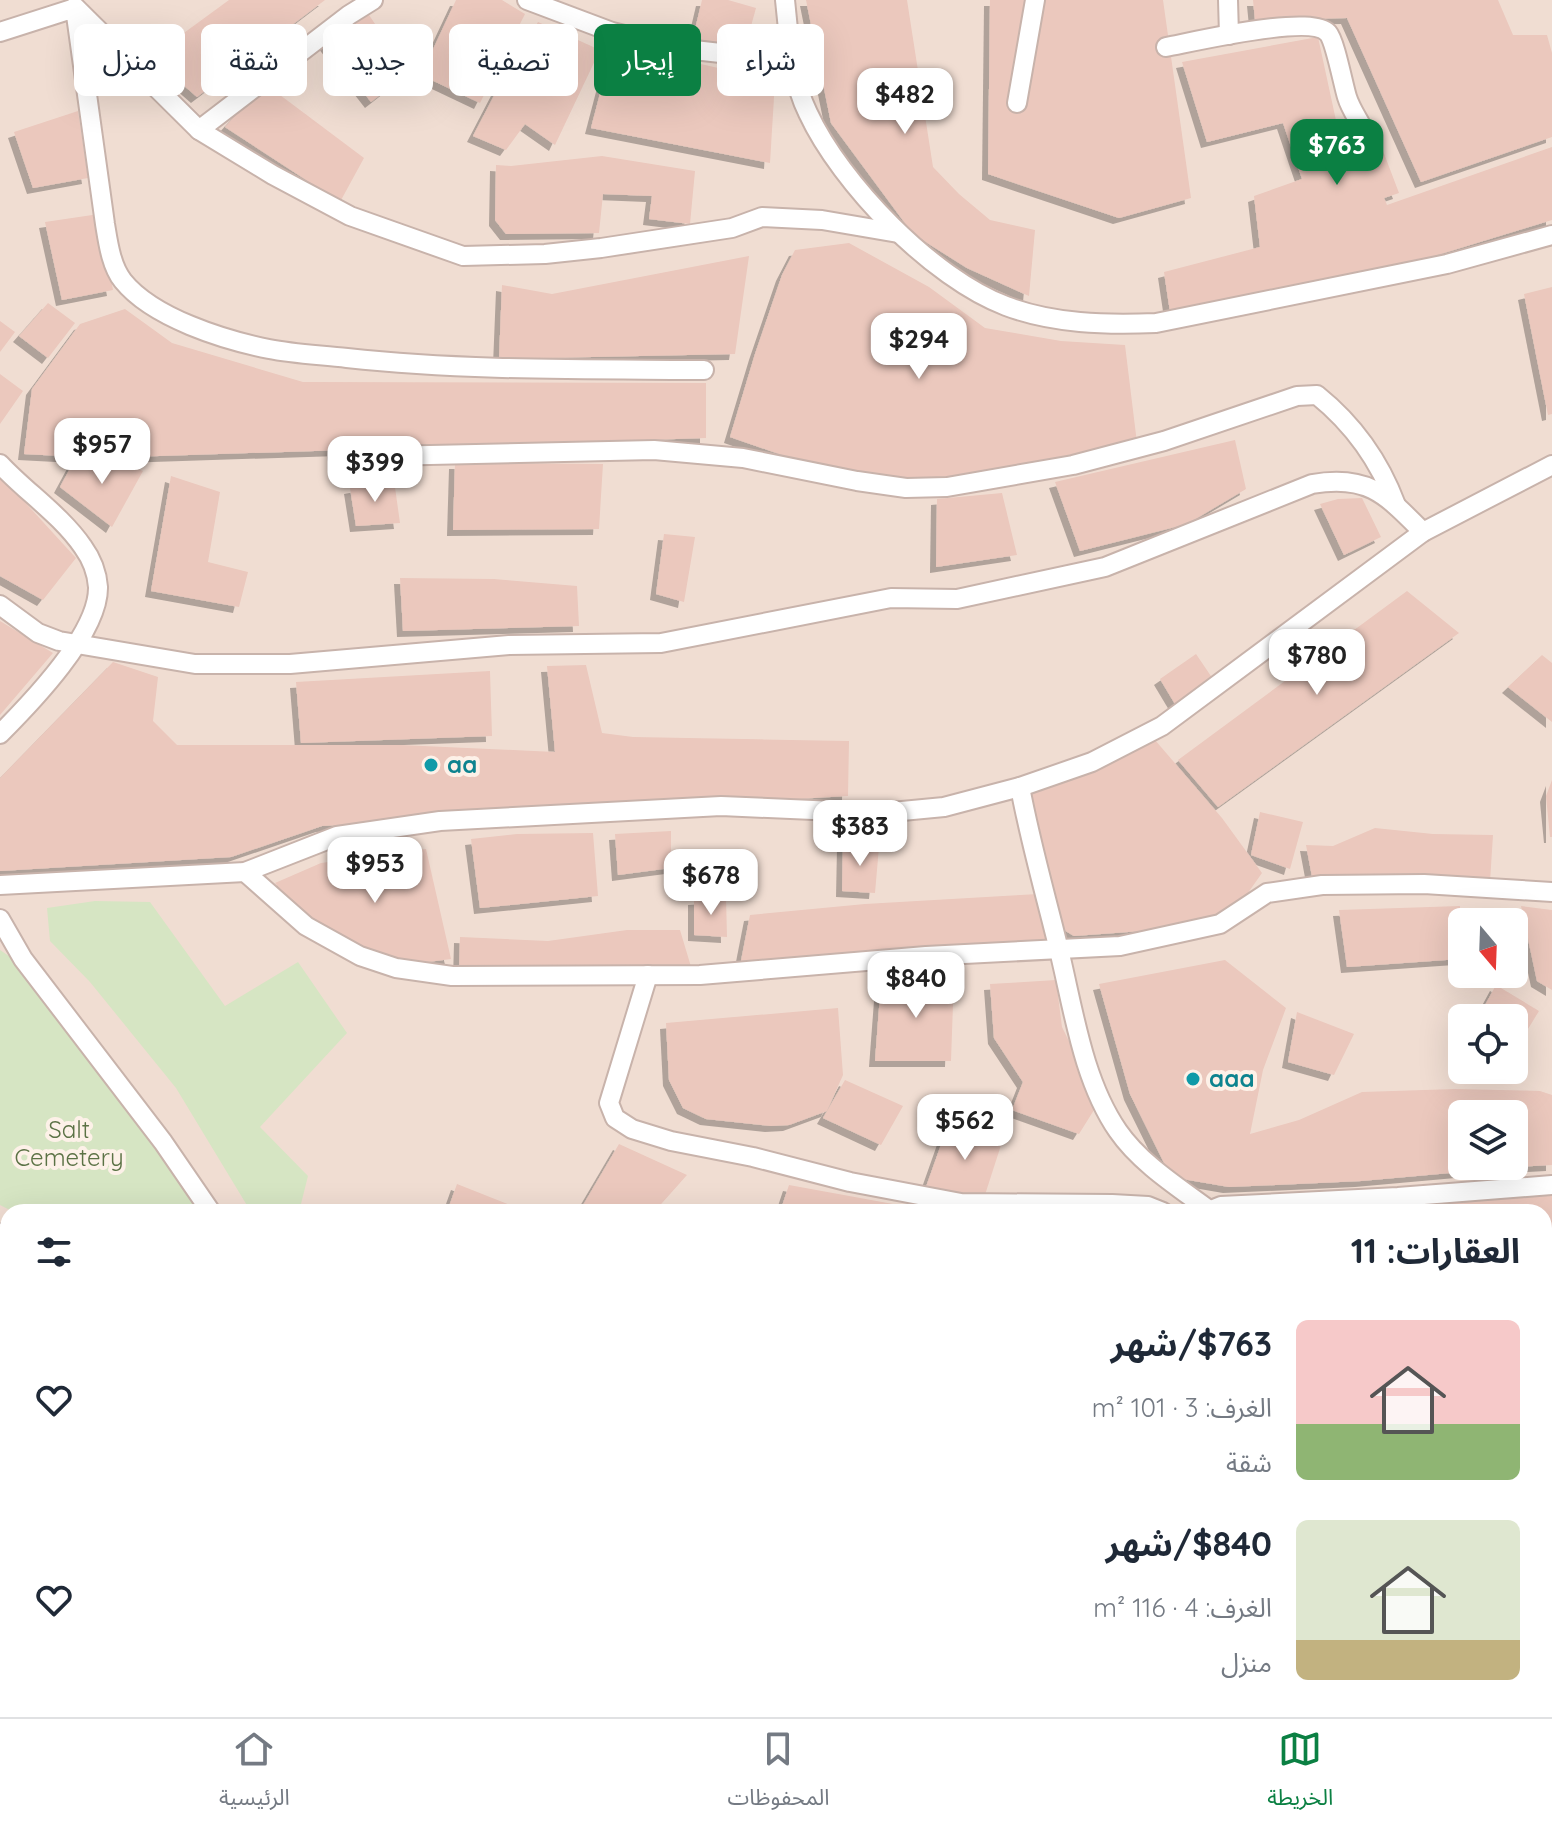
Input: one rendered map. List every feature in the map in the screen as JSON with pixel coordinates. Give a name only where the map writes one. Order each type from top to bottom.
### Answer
[{"type":"street","points":[[199,130],[373,0]]},
{"type":"street","points":[[527,0],[612,32],[676,48],[717,53]]},
{"type":"street","points":[[785,0],[788,24]]},
{"type":"street","points":[[1017,103],[1035,0]]},
{"type":"street","points":[[1228,0],[1229,35]]},
{"type":"street","points":[[75,4],[199,130],[273,175],[350,216],[463,256],[545,254],[601,248],[732,228],[762,217],[822,220],[898,233]]},
{"type":"street","points":[[0,32],[75,4]]},
{"type":"street","points":[[75,4],[112,256],[121,279],[140,298],[202,330],[270,349],[450,367],[704,370]]},
{"type":"street","points":[[1166,47],[1229,35],[1301,25],[1317,26],[1329,34],[1348,101],[1361,125]]},
{"type":"street","points":[[802,96],[807,111],[830,153],[898,233],[959,281],[1005,306],[1070,321],[1156,323],[1447,264],[1552,235]]},
{"type":"street","points":[[338,457],[654,450],[743,458],[906,488],[947,487],[1073,465],[1164,441],[1297,396],[1317,395],[1351,425],[1387,482],[1396,505]]},
{"type":"street","points":[[0,464],[83,546],[94,566],[98,588],[92,613],[77,644],[28,706],[0,734]]},
{"type":"street","points":[[0,885],[245,872],[337,836],[440,821],[721,806],[881,813],[944,807],[1020,787],[1092,762],[1162,726],[1423,532],[1552,465]]},
{"type":"street","points":[[0,605],[38,633],[77,644],[195,664],[290,664],[509,645],[661,643],[891,598],[957,599],[1105,567],[1312,484],[1349,480],[1371,487],[1396,505],[1423,532]]},
{"type":"street","points":[[1020,787],[1032,850],[1059,948],[1079,1039],[1100,1099],[1118,1132],[1146,1161],[1199,1204]]},
{"type":"street","points":[[245,872],[306,926],[360,956],[396,968],[452,976],[700,975],[1120,946],[1220,924],[1267,893],[1322,885],[1424,884],[1552,892]]},
{"type":"street","points":[[0,919],[23,959],[163,1142],[206,1204]]},
{"type":"street","points":[[648,975],[609,1103],[615,1118],[632,1129],[671,1141],[753,1157],[850,1182],[961,1203],[1112,1204]]},
{"type":"street","points":[[1260,1204],[1552,1185]]},
{"type":"shaded area","points":[[0,0],[1552,0],[1552,1204],[0,1204]]},
{"type":"green space","points":[[95,901],[150,902],[225,1006],[298,962],[347,1033],[260,1127],[308,1176],[301,1204],[246,1204],[176,1088],[90,982],[50,941],[47,908]]},
{"type":"green space","name":"Salt Cemetery","points":[[0,950],[28,969],[195,1204],[0,1204]]},
{"type":"building","points":[[229,0],[325,0],[293,24],[201,24],[201,94],[197,97],[185,87],[185,32]]},
{"type":"building","points":[[456,0],[502,0],[525,14],[520,24],[449,24],[449,88],[433,81],[433,49]]},
{"type":"building","points":[[702,0],[728,0],[756,8],[752,24],[717,24],[717,43],[701,40],[701,24],[696,24]]},
{"type":"building","points":[[806,0],[907,0],[933,167],[990,220],[1035,230],[1029,296],[967,268],[913,234],[831,123],[824,89],[824,24],[811,24]]},
{"type":"building","points":[[990,0],[1163,0],[1191,198],[1119,218],[988,174]]},
{"type":"building","points":[[1253,0],[1498,0],[1513,35],[1547,35],[1552,53],[1552,137],[1421,182],[1347,18],[1255,20]]},
{"type":"building","points":[[369,15],[375,24],[354,24]]},
{"type":"building","points":[[1318,37],[1340,139],[1377,135],[1399,193],[1384,198],[1387,205],[1552,147],[1552,220],[1408,264],[1170,312],[1164,272],[1260,247],[1254,196],[1302,179],[1283,123],[1207,142],[1182,62]]},
{"type":"building","points":[[578,40],[594,47],[594,63],[555,145],[525,124],[506,150],[473,136],[494,96],[578,96]]},
{"type":"building","points":[[701,64],[717,68],[717,96],[774,96],[770,163],[591,128],[599,96],[701,96]]},
{"type":"building","points":[[252,96],[281,96],[364,158],[340,202],[225,127]]},
{"type":"building","points":[[465,96],[484,96],[480,103]]},
{"type":"building","points":[[78,111],[88,178],[33,188],[14,132]]},
{"type":"building","points":[[602,156],[695,171],[690,224],[649,219],[652,196],[603,194],[599,233],[506,234],[495,220],[496,165]]},
{"type":"building","points":[[99,214],[113,290],[62,300],[45,222]]},
{"type":"building","points":[[849,243],[929,287],[985,328],[1061,341],[1125,345],[1137,443],[1055,462],[972,476],[909,481],[825,470],[730,437],[782,275],[795,250]]},
{"type":"building","points":[[749,256],[735,354],[499,359],[502,285],[552,294]]},
{"type":"building","points":[[1552,287],[1552,414],[1548,415],[1524,294]]},
{"type":"building","points":[[48,303],[75,323],[48,358],[19,336]]},
{"type":"building","points":[[125,309],[172,343],[303,382],[706,383],[706,438],[99,458],[24,454],[32,389],[80,324]]},
{"type":"building","points":[[0,321],[15,332],[0,352]]},
{"type":"building","points":[[0,374],[23,391],[0,424]]},
{"type":"building","points":[[1235,440],[1246,489],[1187,524],[1080,551],[1055,482]]},
{"type":"building","points":[[114,460],[143,471],[112,527],[60,487],[74,461]]},
{"type":"building","points":[[455,463],[603,464],[599,529],[453,530]]},
{"type":"building","points":[[0,475],[76,558],[43,600],[0,576]]},
{"type":"building","points":[[171,476],[220,492],[208,562],[248,572],[239,607],[151,591]]},
{"type":"building","points":[[394,480],[400,523],[356,526],[350,488]]},
{"type":"building","points":[[1002,493],[1017,555],[936,567],[937,499]]},
{"type":"building","points":[[1362,498],[1381,537],[1344,555],[1320,504],[1338,499]]},
{"type":"building","points":[[664,534],[695,537],[684,602],[656,594]]},
{"type":"building","points":[[400,578],[494,579],[577,586],[579,626],[403,631]]},
{"type":"building","points":[[1407,591],[1459,633],[1218,807],[1178,760]]},
{"type":"building","points":[[0,621],[53,653],[0,715]]},
{"type":"building","points":[[1196,654],[1215,682],[1178,709],[1160,679]]},
{"type":"building","points":[[1542,655],[1552,663],[1552,722],[1508,687]]},
{"type":"building","name":"aa","points":[[113,662],[158,677],[153,721],[177,745],[401,745],[555,752],[547,666],[586,665],[602,733],[633,737],[849,741],[848,796],[322,826],[231,857],[0,871],[0,778]]},
{"type":"building","name":"aa","points":[[490,671],[492,736],[301,743],[296,682]]},
{"type":"building","points":[[1155,740],[1222,818],[1262,873],[1238,907],[1169,929],[1074,936],[1059,927],[1033,829],[1032,794]]},
{"type":"building","points":[[1552,780],[1552,837],[1550,837],[1546,796]]},
{"type":"building","points":[[1260,812],[1303,822],[1290,869],[1251,855]]},
{"type":"building","points":[[1375,828],[1433,834],[1493,835],[1490,882],[1313,882],[1306,845],[1333,846]]},
{"type":"building","points":[[671,831],[671,868],[618,875],[615,834]]},
{"type":"building","name":"aa","points":[[593,833],[598,896],[480,908],[471,839],[517,834]]},
{"type":"building","points":[[843,842],[879,847],[875,893],[842,891]]},
{"type":"building","points":[[426,849],[451,959],[404,965],[315,928],[275,883],[321,863]]},
{"type":"building","points":[[1038,894],[1049,942],[740,966],[750,915],[865,904]]},
{"type":"building","points":[[726,897],[727,937],[694,935],[694,899]]},
{"type":"building","points":[[1460,906],[1448,908],[1448,960],[1347,967],[1339,910]]},
{"type":"building","points":[[1521,906],[1552,910],[1552,990],[1537,981],[1528,939],[1528,908]]},
{"type":"building","points":[[627,930],[680,930],[692,970],[459,973],[460,937],[548,941]]},
{"type":"building","name":"aaa","points":[[1225,960],[1286,1008],[1263,1070],[1250,1134],[1299,1120],[1362,1092],[1455,1089],[1540,1091],[1552,1095],[1552,1165],[1528,1166],[1528,1100],[1448,1100],[1448,1173],[1229,1187],[1171,1177],[1130,1094],[1099,984]]},
{"type":"building","points":[[954,976],[951,1061],[875,1061],[881,982]]},
{"type":"building","points":[[1056,980],[1062,1027],[1099,1102],[1079,1134],[1012,1110],[1023,1082],[994,1038],[990,984]]},
{"type":"building","points":[[1494,988],[1501,988],[1527,1004],[1486,1004]]},
{"type":"building","points":[[1528,1004],[1539,1011],[1528,1029]]},
{"type":"building","points":[[838,1008],[843,1075],[827,1111],[789,1125],[771,1126],[706,1119],[683,1108],[669,1080],[666,1023]]},
{"type":"building","name":"aaa","points":[[1297,1012],[1354,1034],[1334,1075],[1288,1062]]},
{"type":"building","points":[[845,1080],[903,1106],[881,1145],[823,1118]]},
{"type":"building","points":[[949,1122],[1003,1139],[983,1201],[926,1187]]},
{"type":"building","points":[[619,1144],[687,1175],[661,1204],[584,1204]]},
{"type":"building","points":[[457,1184],[508,1204],[450,1204]]},
{"type":"building","points":[[789,1185],[893,1204],[783,1204]]},
{"type":"building","points":[[1552,1188],[1552,1204],[1355,1204]]},
{"type":"place","name":"aa","points":[[431,765]]},
{"type":"place","name":"aaa","points":[[1193,1079]]}]
